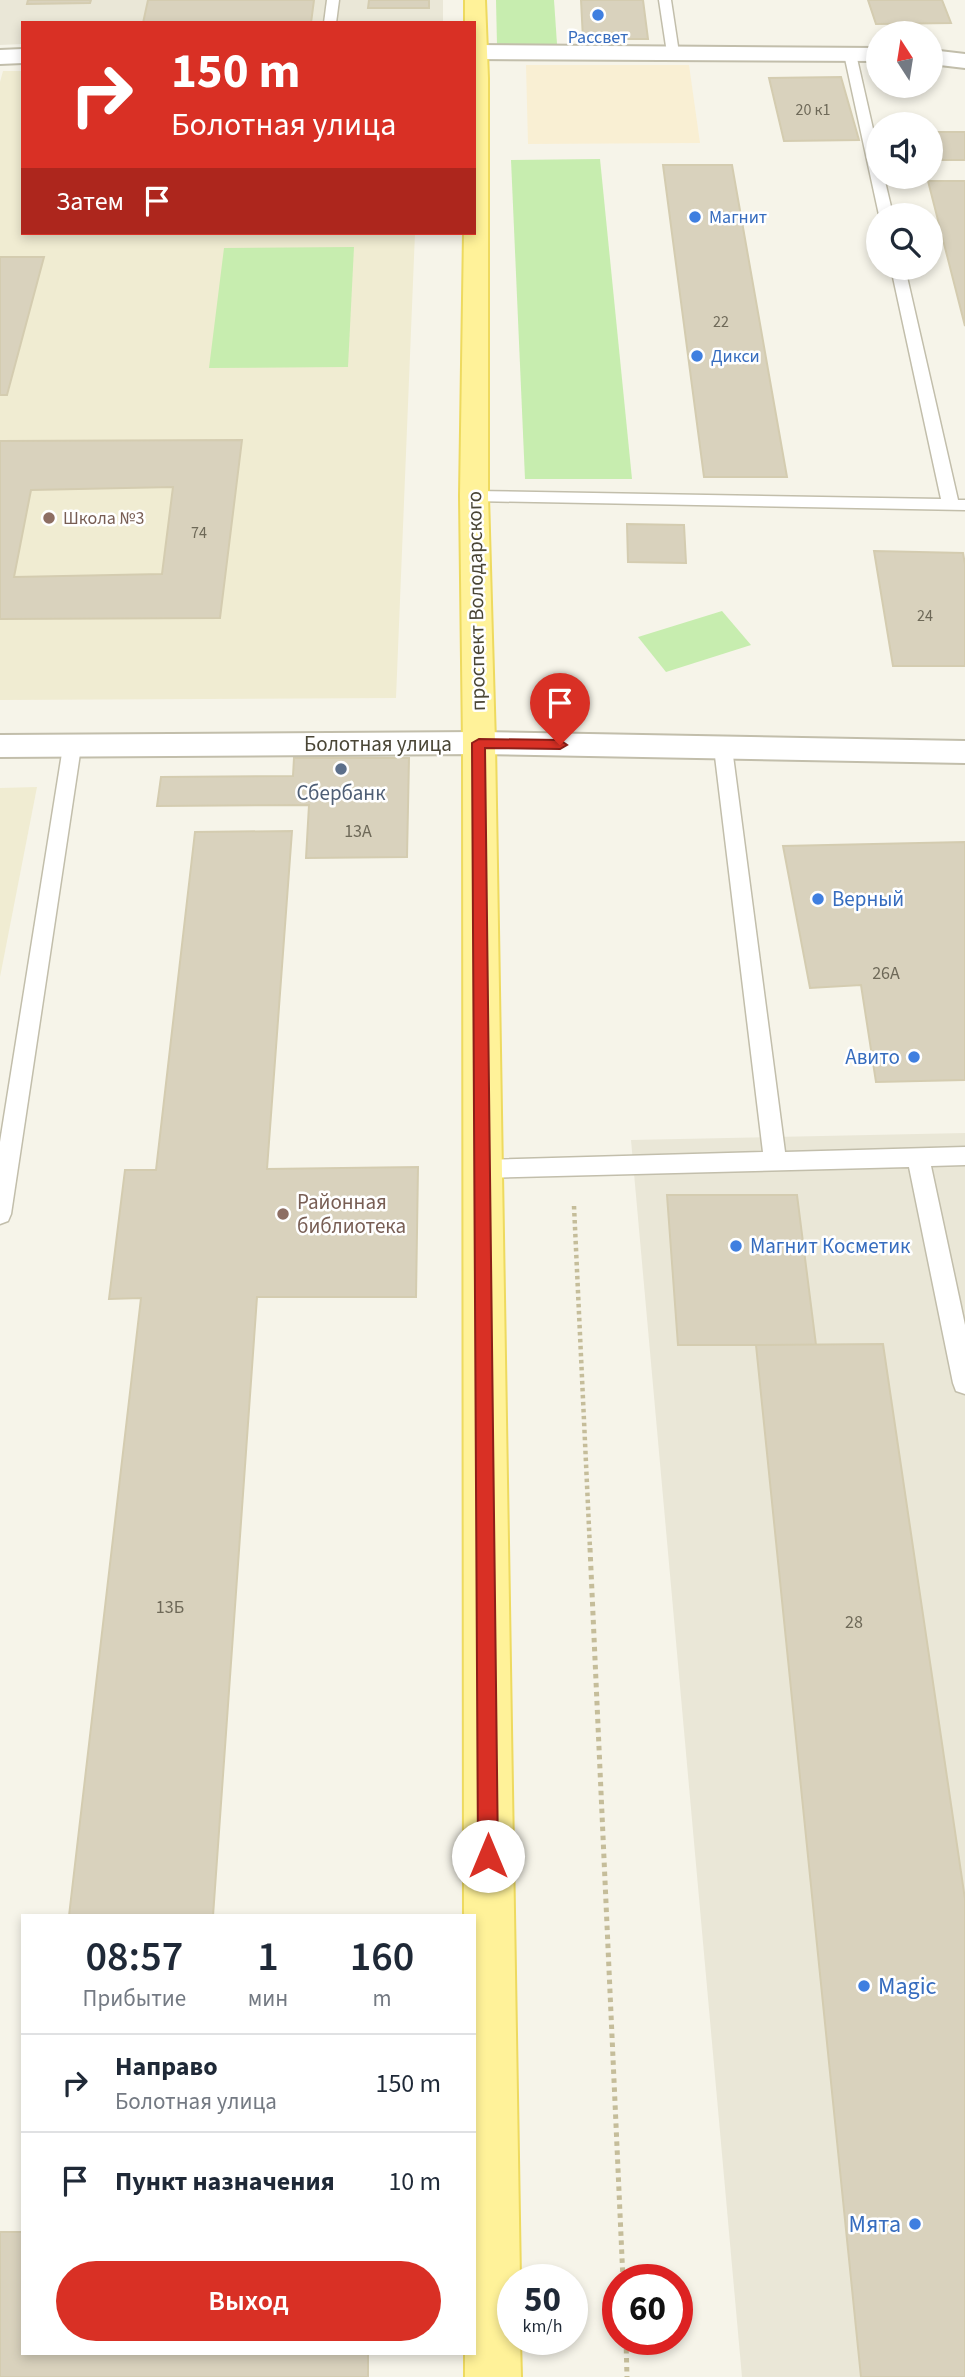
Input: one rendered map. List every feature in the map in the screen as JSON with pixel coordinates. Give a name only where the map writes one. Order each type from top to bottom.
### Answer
[{"type":"main road","name":"проспект Володарского","points":[[475,0],[475,21]]},
{"type":"main road","name":"проспект Володарского","points":[[475,235],[474,496],[479,743],[493,2377]]},
{"type":"street","points":[[476,52],[866,55]]},
{"type":"street","points":[[0,57],[21,56]]},
{"type":"street","points":[[943,58],[965,61]]},
{"type":"street","name":"Болотная улица","points":[[0,746],[479,743],[965,752]]},
{"type":"lane","points":[[330,21],[332,0]]},
{"type":"lane","points":[[665,0],[673,53]]},
{"type":"lane","points":[[850,54],[883,203]]},
{"type":"lane","points":[[474,496],[958,505],[901,280]]},
{"type":"lane","points":[[0,1214],[72,747]]},
{"type":"lane","points":[[723,748],[775,1161]]},
{"type":"lane","points":[[482,1169],[965,1156]]},
{"type":"lane","points":[[918,1157],[965,1383]]},
{"type":"path","points":[[572,1167],[622,2264]]},
{"type":"path","points":[[626,2355],[627,2377]]},
{"type":"shaded area","points":[[0,0],[443,0],[443,21],[21,21],[21,44],[0,45]]},
{"type":"shaded area","points":[[526,65],[689,65],[700,143],[528,144]]},
{"type":"shaded area","points":[[3,71],[21,71],[21,235],[415,235],[396,698],[0,700],[0,395],[8,394],[44,257],[0,257],[0,82]]},
{"type":"shaded area","points":[[37,787],[0,977],[0,788]]},
{"type":"shaded area","points":[[965,1133],[965,2377],[742,2377],[631,1140]]},
{"type":"green space","points":[[496,0],[554,0],[557,44],[497,45]]},
{"type":"green space","points":[[600,159],[632,479],[525,479],[511,160]]},
{"type":"green space","points":[[354,247],[348,367],[209,368],[224,248]]},
{"type":"green space","points":[[722,611],[751,645],[666,672],[638,637]]},
{"type":"building","points":[[28,0],[91,0],[90,3],[27,4]]},
{"type":"building","points":[[148,0],[314,0],[311,21],[143,21]]},
{"type":"building","points":[[369,0],[429,0],[429,8],[368,8]]},
{"type":"building","points":[[581,0],[643,0],[648,39],[583,39]]},
{"type":"building","points":[[868,0],[942,0],[951,23],[943,21],[875,21]]},
{"type":"building","points":[[841,77],[859,140],[784,141],[769,78]]},
{"type":"building","points":[[943,132],[965,132],[965,160],[943,160]]},
{"type":"building","points":[[663,165],[732,165],[787,477],[704,477]]},
{"type":"building","points":[[943,181],[965,181],[965,326],[943,240],[943,203],[934,203],[930,189],[943,189]]},
{"type":"building","points":[[0,257],[44,257],[7,395],[0,395]]},
{"type":"building","points":[[242,440],[220,618],[0,619],[0,441]],"holes":[[[173,487],[162,574],[14,577],[31,490]]]},
{"type":"building","points":[[627,524],[684,525],[686,563],[628,562]]},
{"type":"building","points":[[874,551],[963,553],[965,666],[893,666]]},
{"type":"building","points":[[294,758],[409,758],[407,857],[306,858],[309,805],[157,806],[161,777],[293,776]]},
{"type":"building","points":[[292,831],[267,1169],[418,1167],[416,1297],[257,1297],[213,1914],[69,1914],[141,1298],[109,1299],[125,1170],[156,1170],[195,832]]},
{"type":"building","points":[[965,842],[965,1080],[876,1082],[861,985],[810,988],[783,846]]},
{"type":"building","points":[[667,1195],[797,1195],[816,1345],[678,1345]]},
{"type":"building","points":[[883,1344],[965,1899],[965,2377],[861,2377],[756,1345]]},
{"type":"building","points":[[0,2232],[21,2232],[21,2355],[368,2355],[368,2377],[0,2377]]},
{"type":"place","name":"Рассвет","points":[[598,15]]},
{"type":"place","name":"Магнит","points":[[695,217]]},
{"type":"place","name":"Дикси","points":[[697,356]]},
{"type":"place","name":"Школа №3","points":[[49,518]]},
{"type":"place","name":"Сбербанк","points":[[341,769]]},
{"type":"place","name":"Верный","points":[[818,899]]},
{"type":"place","name":"Авито","points":[[914,1057]]},
{"type":"place","name":"Районная библиотека","points":[[283,1214]]},
{"type":"place","name":"Магнит Косметик","points":[[736,1246]]},
{"type":"place","name":"Magic","points":[[864,1986]]},
{"type":"place","name":"Мята","points":[[915,2224]]},
{"type":"route","points":[[488,1856],[479,743],[560,745]]}]
